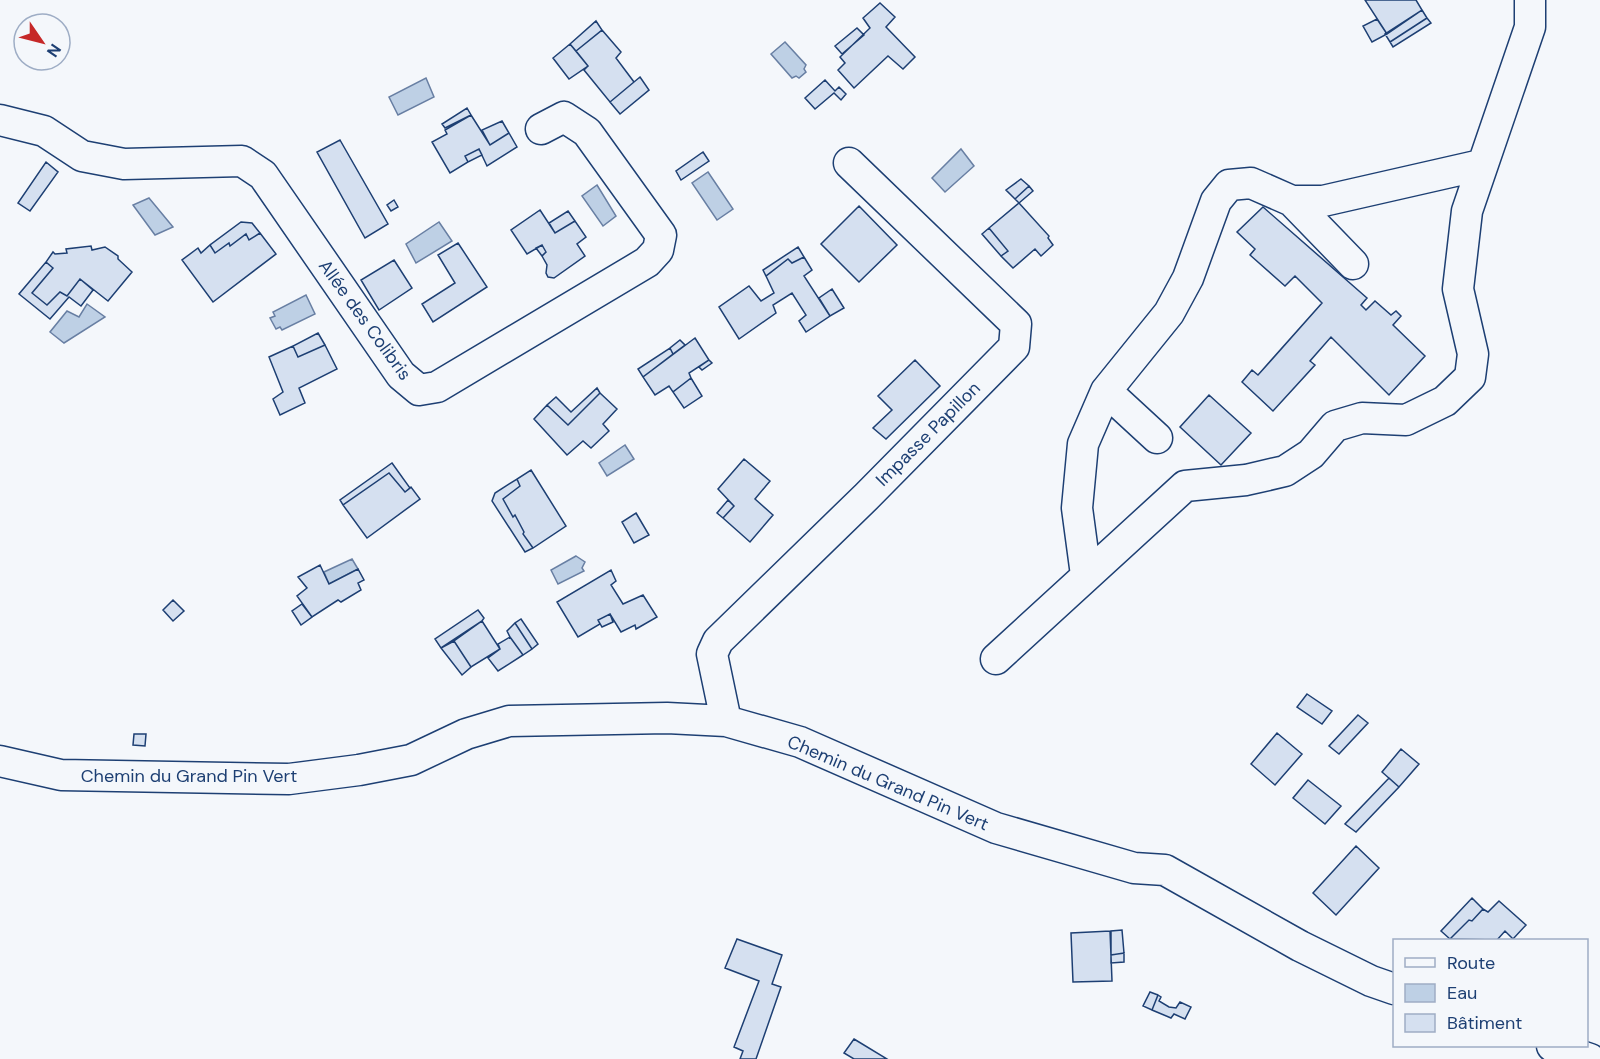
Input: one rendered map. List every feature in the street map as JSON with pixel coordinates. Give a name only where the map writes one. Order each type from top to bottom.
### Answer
[{"type":"street","points":[[996,659],[1185,486],[1246,480],[1285,471],[1311,454],[1335,426],[1362,417],[1406,420],[1445,401],[1470,377],[1473,354],[1458,289],[1467,211],[1530,27],[1530,0]]},
{"type":"street","name":"Allée des Colibris","points":[[0,120],[44,131],[82,156],[124,164],[242,161],[263,175],[401,375],[419,390],[436,387],[457,375],[647,262],[658,250],[661,235],[587,132],[564,117],[541,129]]},
{"type":"street","name":"Impasse Papillon","points":[[726,721],[712,654],[717,640],[867,496],[1014,347],[1016,324],[849,163]]},
{"type":"street","points":[[1292,201],[1323,201],[1481,165]]},
{"type":"street","points":[[1086,575],[1077,508],[1083,444],[1106,391],[1168,313],[1188,278],[1216,201],[1229,185],[1251,183],[1292,201],[1353,264]]},
{"type":"street","points":[[1106,391],[1157,438]]},
{"type":"street","name":"Chemin du Grand Pin Vert","points":[[0,761],[61,775],[289,779],[411,760],[466,735],[509,721],[667,718],[726,721],[800,742],[996,828],[1134,868],[1165,870],[1300,946],[1371,981],[1393,988]]},
{"type":"street","points":[[1555,1047],[1590,1059]]},
{"type":"water","points":[[785,42],[806,65],[804,69],[806,72],[799,78],[796,76],[792,78],[771,54]]},
{"type":"water","points":[[426,78],[434,97],[398,115],[389,97]]},
{"type":"water","points":[[961,149],[974,166],[945,192],[932,178]]},
{"type":"water","points":[[708,172],[733,209],[717,220],[692,183]]},
{"type":"water","points":[[597,185],[616,216],[603,226],[582,196]]},
{"type":"water","points":[[149,198],[173,227],[155,235],[133,205]]},
{"type":"water","points":[[439,222],[452,241],[416,263],[406,244]]},
{"type":"water","points":[[306,295],[315,314],[282,330],[280,327],[276,329],[270,318],[275,316],[273,312]]},
{"type":"water","points":[[87,304],[105,317],[64,343],[50,332],[67,311],[79,317]]},
{"type":"water","points":[[625,445],[634,459],[607,476],[599,463]]},
{"type":"water","points":[[576,556],[585,562],[582,568],[584,571],[558,584],[551,570]]},
{"type":"water","points":[[352,559],[358,569],[329,584],[324,572]]},
{"type":"building","points":[[1365,0],[1416,0],[1422,10],[1387,34]]},
{"type":"building","points":[[880,3],[895,17],[886,27],[915,57],[903,69],[888,56],[854,88],[838,70],[845,63],[840,57],[870,28],[863,18]]},
{"type":"building","points":[[1422,10],[1427,18],[1390,42],[1385,34]]},
{"type":"building","points":[[1427,18],[1431,23],[1393,47],[1390,42]]},
{"type":"building","points":[[1377,19],[1387,34],[1372,42],[1363,26]]},
{"type":"building","points":[[596,21],[602,30],[576,51],[570,44]]},
{"type":"building","points":[[857,28],[864,35],[842,54],[835,46]]},
{"type":"building","points":[[602,30],[621,52],[616,58],[634,82],[610,102],[584,70],[588,66],[576,51]]},
{"type":"building","points":[[570,44],[588,66],[569,79],[553,58]]},
{"type":"building","points":[[640,77],[649,90],[620,114],[610,102]]},
{"type":"building","points":[[825,80],[835,91],[839,87],[846,94],[841,100],[834,93],[815,109],[805,98]]},
{"type":"building","points":[[467,108],[471,115],[445,128],[442,124]]},
{"type":"building","points":[[471,115],[490,145],[509,133],[517,147],[487,166],[479,149],[465,156],[468,162],[450,173],[432,142],[447,134],[445,130]]},
{"type":"building","points":[[502,121],[509,133],[490,145],[482,130]]},
{"type":"building","points":[[340,140],[388,224],[365,238],[317,152]]},
{"type":"building","points":[[479,149],[482,155],[468,162],[465,156]]},
{"type":"building","points":[[703,152],[709,161],[681,180],[676,171]]},
{"type":"building","points":[[46,162],[58,172],[30,211],[18,203]]},
{"type":"building","points":[[1021,179],[1029,186],[1015,199],[1006,190]]},
{"type":"building","points":[[1029,186],[1033,191],[1019,203],[1015,199]]},
{"type":"building","points":[[394,200],[398,207],[391,211],[387,205]]},
{"type":"building","points":[[1019,203],[1049,236],[1053,245],[1041,256],[1035,249],[1013,268],[1001,256],[1008,251],[989,228]]},
{"type":"building","points":[[859,206],[897,245],[859,282],[821,244]]},
{"type":"building","points":[[1263,207],[1367,298],[1361,305],[1366,310],[1375,301],[1391,315],[1396,311],[1401,316],[1393,325],[1425,356],[1389,395],[1331,337],[1310,361],[1315,365],[1273,411],[1242,382],[1252,370],[1258,375],[1322,303],[1295,276],[1285,286],[1250,255],[1255,249],[1237,232]]},
{"type":"building","points":[[540,210],[555,233],[575,221],[586,237],[577,244],[585,256],[554,278],[548,277],[546,273],[547,265],[542,256],[546,252],[542,245],[527,254],[511,230]]},
{"type":"building","points":[[568,211],[575,221],[555,233],[549,223]]},
{"type":"building","points":[[241,222],[252,223],[260,233],[249,240],[246,234],[230,246],[229,243],[215,253],[210,245]]},
{"type":"building","points":[[989,228],[1008,251],[1001,256],[982,234]]},
{"type":"building","points":[[260,233],[276,254],[213,302],[182,260],[198,248],[201,253],[210,245],[215,253],[229,243],[230,246],[246,234],[249,240]]},
{"type":"building","points":[[458,243],[487,287],[433,322],[422,304],[455,283],[438,255]]},
{"type":"building","points":[[542,245],[546,252],[542,256],[536,248]]},
{"type":"building","points":[[91,246],[92,250],[105,247],[118,256],[118,259],[132,272],[108,301],[80,279],[67,296],[60,292],[47,305],[32,293],[53,268],[46,262],[53,252],[55,254],[67,253],[66,249]]},
{"type":"building","points":[[798,247],[804,257],[792,263],[788,259],[766,276],[763,270]]},
{"type":"building","points":[[804,257],[812,270],[804,276],[830,316],[806,332],[799,321],[806,315],[792,293],[773,305],[776,313],[739,339],[719,307],[749,286],[761,301],[774,293],[766,276],[788,259],[792,263]]},
{"type":"building","points":[[394,260],[412,288],[379,310],[361,280]]},
{"type":"building","points":[[46,262],[53,268],[32,293],[47,305],[60,292],[67,296],[80,279],[93,290],[81,306],[69,297],[50,319],[19,294]]},
{"type":"building","points":[[832,289],[844,308],[830,316],[819,298]]},
{"type":"building","points":[[318,333],[325,345],[298,357],[293,346]]},
{"type":"building","points":[[695,338],[709,360],[689,373],[691,378],[673,392],[669,386],[655,395],[643,377]]},
{"type":"building","points":[[680,340],[685,345],[673,354],[670,348]]},
{"type":"building","points":[[325,345],[337,369],[299,388],[305,403],[280,415],[273,399],[283,392],[269,357],[293,346],[298,357]]},
{"type":"building","points":[[670,348],[673,354],[643,377],[638,369]]},
{"type":"building","points":[[709,360],[712,363],[702,370],[699,367]]},
{"type":"building","points":[[915,360],[940,386],[886,439],[873,428],[892,410],[878,396]]},
{"type":"building","points":[[691,378],[702,396],[684,408],[673,392]]},
{"type":"building","points":[[597,388],[600,393],[568,425],[547,405],[556,397],[571,412]]},
{"type":"building","points":[[600,393],[617,409],[603,424],[609,431],[591,448],[583,441],[567,455],[534,419],[547,405],[568,425]]},
{"type":"building","points":[[1209,395],[1251,433],[1221,465],[1180,427]]},
{"type":"building","points":[[744,459],[770,481],[755,499],[773,515],[750,542],[723,518],[734,506],[718,489]]},
{"type":"building","points":[[392,463],[410,488],[405,492],[389,473],[343,505],[340,500]]},
{"type":"building","points":[[531,470],[566,526],[533,548],[523,534],[515,515],[513,517],[503,499],[520,486],[517,479]]},
{"type":"building","points":[[389,473],[405,492],[411,487],[420,499],[367,538],[343,505]]},
{"type":"building","points":[[517,479],[520,486],[503,499],[513,517],[515,515],[523,534],[533,548],[525,552],[492,501],[495,493]]},
{"type":"building","points":[[728,500],[734,506],[723,518],[717,513]]},
{"type":"building","points":[[636,513],[649,535],[634,543],[622,522]]},
{"type":"building","points":[[320,565],[329,584],[358,569],[364,580],[358,583],[361,590],[341,602],[338,600],[312,617],[297,596],[307,588],[298,577]]},
{"type":"building","points":[[611,570],[616,581],[611,585],[623,604],[643,595],[657,617],[636,629],[635,625],[621,632],[610,614],[598,620],[600,624],[578,637],[557,602]]},
{"type":"building","points":[[173,600],[184,611],[173,621],[163,610]]},
{"type":"building","points":[[302,604],[312,617],[301,625],[292,611]]},
{"type":"building","points":[[478,610],[484,618],[482,621],[441,648],[435,639]]},
{"type":"building","points":[[610,614],[613,622],[602,627],[598,620]]},
{"type":"building","points":[[521,619],[538,644],[532,649],[515,623]]},
{"type":"building","points":[[482,621],[500,649],[471,667],[454,641]]},
{"type":"building","points":[[515,623],[532,649],[523,655],[507,631]]},
{"type":"building","points":[[510,637],[523,655],[498,671],[488,658],[500,649],[498,644]]},
{"type":"building","points":[[454,641],[471,667],[462,675],[441,648]]},
{"type":"building","points":[[1307,694],[1332,711],[1322,724],[1297,707]]},
{"type":"building","points":[[1358,715],[1368,723],[1339,754],[1329,746]]},
{"type":"building","points":[[1277,733],[1302,754],[1275,785],[1251,764]]},
{"type":"building","points":[[134,734],[146,734],[145,746],[133,745]]},
{"type":"building","points":[[1401,749],[1419,764],[1399,787],[1382,772]]},
{"type":"building","points":[[1389,778],[1399,787],[1356,832],[1345,824]]},
{"type":"building","points":[[1308,780],[1341,806],[1325,824],[1293,798]]},
{"type":"building","points":[[1356,846],[1379,868],[1336,915],[1313,893]]},
{"type":"building","points":[[1472,898],[1483,909],[1450,939],[1441,931]]},
{"type":"building","points":[[1499,901],[1526,925],[1513,939],[1505,931],[1498,939],[1450,939],[1483,909],[1488,912]]},
{"type":"building","points":[[1122,930],[1124,953],[1111,955],[1111,931]]},
{"type":"building","points":[[1110,931],[1112,981],[1073,982],[1071,933]]},
{"type":"building","points":[[737,939],[782,955],[772,984],[781,987],[756,1059],[740,1059],[743,1051],[734,1047],[759,981],[725,968]]},
{"type":"building","points":[[1124,953],[1124,962],[1111,963],[1111,955]]},
{"type":"building","points":[[1150,992],[1158,995],[1152,1010],[1143,1006]]},
{"type":"building","points":[[1158,995],[1161,997],[1159,1001],[1169,1007],[1176,1008],[1180,1002],[1191,1007],[1185,1019],[1174,1014],[1171,1018],[1152,1010]]},
{"type":"building","points":[[854,1039],[887,1059],[854,1059],[844,1053]]}]
